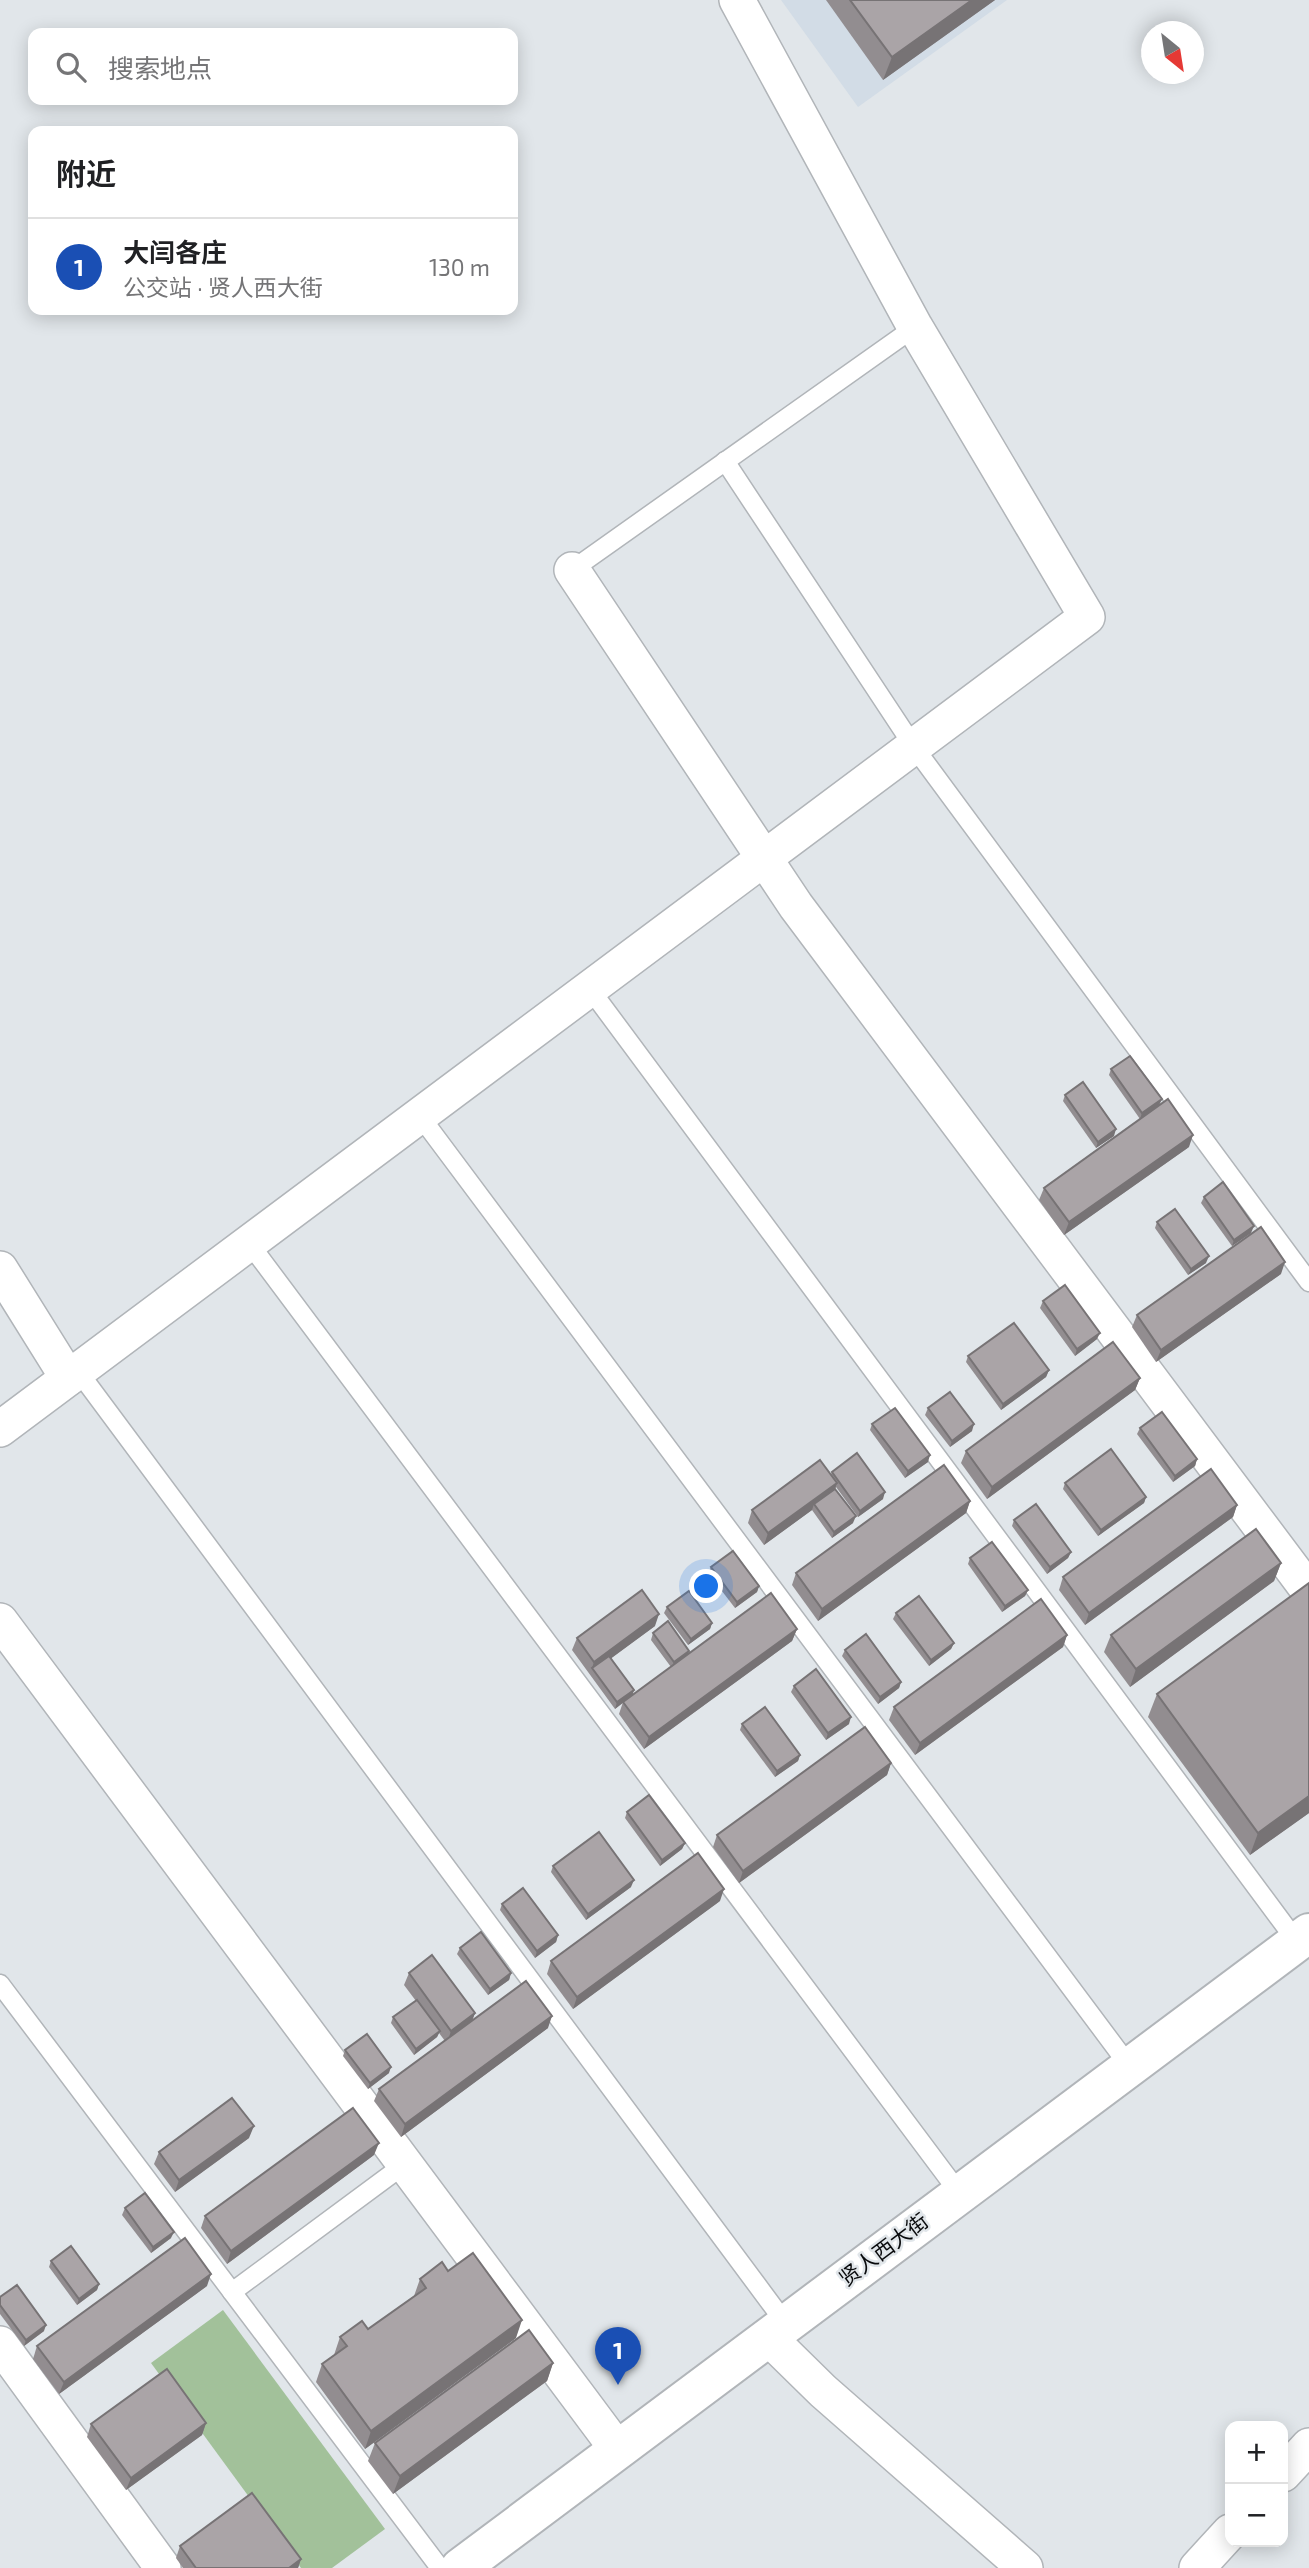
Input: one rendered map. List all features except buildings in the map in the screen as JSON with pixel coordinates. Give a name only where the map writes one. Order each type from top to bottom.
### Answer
[{"type":"street","points":[[0,1429],[1087,617],[915,327],[737,0]]},
{"type":"street","points":[[572,570],[796,906],[1309,1591]]},
{"type":"street","points":[[0,1269],[73,1374]]},
{"type":"street","points":[[0,1621],[618,2450]]},
{"type":"street","name":"贤人西大街","points":[[460,2568],[1303,1937]]},
{"type":"street","points":[[777,2330],[823,2392],[1025,2568]]},
{"type":"street","points":[[0,2344],[163,2568]]},
{"type":"street","points":[[1288,2468],[1309,2445]]},
{"type":"street","points":[[1198,2568],[1225,2538]]},
{"type":"lane","points":[[572,570],[915,327]]},
{"type":"lane","points":[[724,461],[914,747],[1309,1282]]},
{"type":"lane","points":[[590,989],[1303,1937]]},
{"type":"lane","points":[[420,1115],[1130,2067]]},
{"type":"lane","points":[[249,1244],[960,2194]]},
{"type":"lane","points":[[73,1374],[777,2330]]},
{"type":"lane","points":[[0,1984],[440,2568]]},
{"type":"lane","points":[[232,2292],[405,2164]]},
{"type":"shaded area","points":[[781,0],[1007,0],[858,107]]},
{"type":"green space","points":[[223,2310],[385,2529],[332,2568],[301,2568],[151,2363]]},
{"type":"place","name":"大闫各庄","points":[[618,2385]]}]
